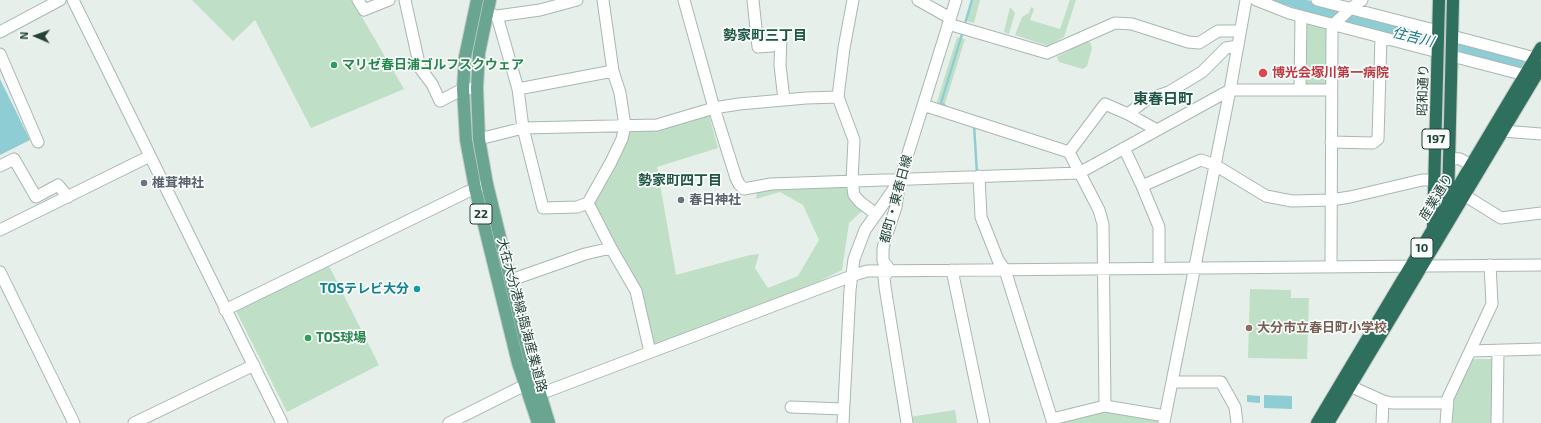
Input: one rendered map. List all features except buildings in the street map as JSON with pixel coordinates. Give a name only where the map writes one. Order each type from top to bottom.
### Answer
[{"type":"highway","name":"昭和通り","points":[[1433,229],[1439,0]]},
{"type":"highway","name":"197","points":[[1448,223],[1453,0]]},
{"type":"highway","name":"産業通り","points":[[1317,423],[1416,266],[1448,223],[1503,131],[1535,69]]},
{"type":"highway","name":"産業通り","points":[[1328,423],[1416,266],[1433,229],[1471,165],[1535,69]]},
{"type":"main road","name":"大在大分港線;臨海産業道路","points":[[477,0],[466,57],[464,89],[466,140],[475,188],[518,362],[538,423]]},
{"type":"main road","name":"大在大分港線;臨海産業道路","points":[[490,0],[492,15],[479,53],[477,88],[479,139],[487,184],[538,391],[549,423]]},
{"type":"street","points":[[0,32],[60,0]]},
{"type":"street","points":[[73,0],[282,423]]},
{"type":"street","points":[[358,0],[364,10],[389,0]]},
{"type":"street","points":[[405,0],[420,68],[432,84],[440,101],[464,89],[477,88]]},
{"type":"street","points":[[577,0],[540,10],[492,15],[518,89],[523,128],[542,208],[577,207],[588,203],[619,145],[625,126],[620,93],[613,70],[603,0]]},
{"type":"street","points":[[684,0],[714,108],[736,178],[739,184],[744,188],[771,184],[1079,173],[1230,90],[1331,90]]},
{"type":"street","points":[[753,0],[758,47],[772,46],[776,37],[781,36],[780,65],[784,100]]},
{"type":"street","points":[[853,0],[844,48],[838,97],[854,140],[853,191],[857,199],[876,214]]},
{"type":"street","points":[[918,0],[949,21],[1047,53],[1115,23],[1132,24],[1188,42],[1199,43],[1218,31],[1240,31]]},
{"type":"street","name":"都町・東春日線","points":[[890,270],[883,261],[885,240],[896,207],[900,179],[956,0]]},
{"type":"street","points":[[980,176],[981,217],[998,260],[1005,270],[1052,421],[1105,406],[1164,419],[1230,90],[1246,0]]},
{"type":"street","points":[[1256,0],[1301,16],[1335,23],[1381,37],[1438,50]]},
{"type":"street","points":[[1331,267],[1332,31],[1335,23],[1348,10],[1362,0]]},
{"type":"street","points":[[1323,1],[1348,10],[1438,33]]},
{"type":"street","points":[[1300,90],[1301,16]]},
{"type":"street","points":[[1331,142],[1373,143],[1378,139],[1381,37]]},
{"type":"street","points":[[1452,37],[1535,69]]},
{"type":"street","points":[[1128,114],[1146,100],[1169,92],[1202,72],[1226,48],[1238,46]]},
{"type":"street","points":[[0,54],[38,142]]},
{"type":"street","points":[[1452,54],[1535,69]]},
{"type":"street","points":[[518,89],[613,70]]},
{"type":"street","points":[[479,139],[523,128],[656,125],[714,108],[739,104],[838,97]]},
{"type":"street","points":[[1069,152],[1105,104],[1128,114],[1156,130]]},
{"type":"street","points":[[923,105],[1069,152],[1099,210],[1103,224],[1105,406]]},
{"type":"street","points":[[1503,131],[1541,134]]},
{"type":"street","points":[[1124,148],[1159,226],[1159,268]]},
{"type":"street","points":[[0,230],[150,156]]},
{"type":"street","points":[[1449,158],[1460,159],[1471,165]]},
{"type":"street","points":[[0,166],[14,159],[36,197],[58,185],[68,197]]},
{"type":"street","points":[[1142,186],[1201,160],[1215,165],[1266,196],[1278,199],[1300,201],[1331,200],[1422,180],[1434,180]]},
{"type":"street","points":[[843,423],[851,276],[854,259],[865,230],[900,179]]},
{"type":"street","points":[[225,310],[475,188],[487,184]]},
{"type":"street","points":[[1464,195],[1501,218],[1541,213]]},
{"type":"street","points":[[588,203],[611,248],[636,291],[650,352]]},
{"type":"street","points":[[511,280],[585,254],[611,248]]},
{"type":"street","points":[[454,422],[519,388],[525,387],[538,391],[548,391],[867,271],[1541,265]]},
{"type":"street","points":[[1446,423],[1448,398],[1492,304],[1490,266]]},
{"type":"street","points":[[890,270],[884,277],[885,287],[907,423]]},
{"type":"street","points":[[952,270],[984,423]]},
{"type":"street","points":[[0,272],[74,423]]},
{"type":"street","points":[[1470,352],[1541,350]]},
{"type":"street","points":[[1497,423],[1498,351]]},
{"type":"street","points":[[134,423],[254,365]]},
{"type":"street","points":[[1172,382],[1221,382],[1235,407],[1237,423]]},
{"type":"street","points":[[1350,386],[1383,401],[1392,403],[1447,403]]},
{"type":"street","points":[[1382,423],[1383,401]]},
{"type":"street","points":[[791,407],[843,409]]},
{"type":"green space","name":"マリゼ春日浦ゴルフスクウェア","points":[[192,0],[352,0],[404,89],[311,128],[255,20],[233,41]]},
{"type":"green space","points":[[972,0],[980,0],[974,23],[966,21]]},
{"type":"green space","points":[[1070,0],[1076,0],[1064,37],[1048,46],[1015,35],[1022,17],[1029,13],[1031,7],[1034,9],[1030,20],[1060,29]]},
{"type":"green space","points":[[1010,7],[1015,13],[1009,34],[1004,32]]},
{"type":"green space","points":[[1304,21],[1325,28],[1328,31],[1328,86],[1304,88]]},
{"type":"green space","points":[[957,37],[965,39],[944,107],[936,105]]},
{"type":"green space","points":[[1085,42],[1090,42],[1092,48],[1087,66],[1083,69],[1059,62],[1057,57]]},
{"type":"green space","points":[[709,115],[718,148],[657,167],[676,275],[750,255],[759,254],[755,268],[768,288],[798,276],[819,240],[803,205],[780,192],[756,199],[757,190],[803,185],[846,187],[850,197],[862,211],[849,223],[842,270],[812,285],[651,346],[639,291],[591,202],[626,129]]},
{"type":"green space","name":"TOS球場","points":[[329,266],[379,365],[287,412],[236,311]]},
{"type":"green space","points":[[1250,289],[1291,290],[1291,298],[1309,298],[1307,359],[1248,358]]},
{"type":"green space","points":[[1473,359],[1493,359],[1492,423],[1451,423],[1451,402]]},
{"type":"green space","points":[[1105,409],[1160,421],[1160,423],[1057,423]]},
{"type":"green space","points":[[955,410],[957,423],[910,423],[909,417]]},
{"type":"water","name":"住吉川","points":[[1272,0],[1307,0],[1426,32],[1426,44],[1306,12]]},
{"type":"water","name":"住吉川","points":[[1464,42],[1519,58],[1514,67],[1463,54]]},
{"type":"water","points":[[0,79],[30,140],[0,155]]},
{"type":"water","points":[[1247,395],[1260,396],[1260,403],[1247,402]]},
{"type":"water","points":[[1264,395],[1292,396],[1292,409],[1264,408]]},
{"type":"waterway","points":[[964,27],[972,0]]},
{"type":"waterway","points":[[948,108],[941,103],[963,31]]},
{"type":"waterway","name":"住吉川","points":[[1408,36],[1512,64],[1541,70]]},
{"type":"waterway","points":[[974,125],[977,174]]},
{"type":"place","name":"マリゼ春日浦ゴルフスクウェア","points":[[334,65]]},
{"type":"place","name":"博光会塚川第一病院","points":[[1263,73]]},
{"type":"place","name":"椎茸神社","points":[[144,183]]},
{"type":"place","name":"春日神社","points":[[681,200]]},
{"type":"place","name":"TOSテレビ大分","points":[[417,289]]},
{"type":"place","name":"大分市立春日町小学校","points":[[1249,328]]},
{"type":"place","name":"TOS球場","points":[[308,338]]},
{"type":"district","name":"勢家町三丁目","points":[[765,35]]},
{"type":"district","name":"東春日町","points":[[1163,99]]},
{"type":"district","name":"勢家町四丁目","points":[[680,180]]}]
